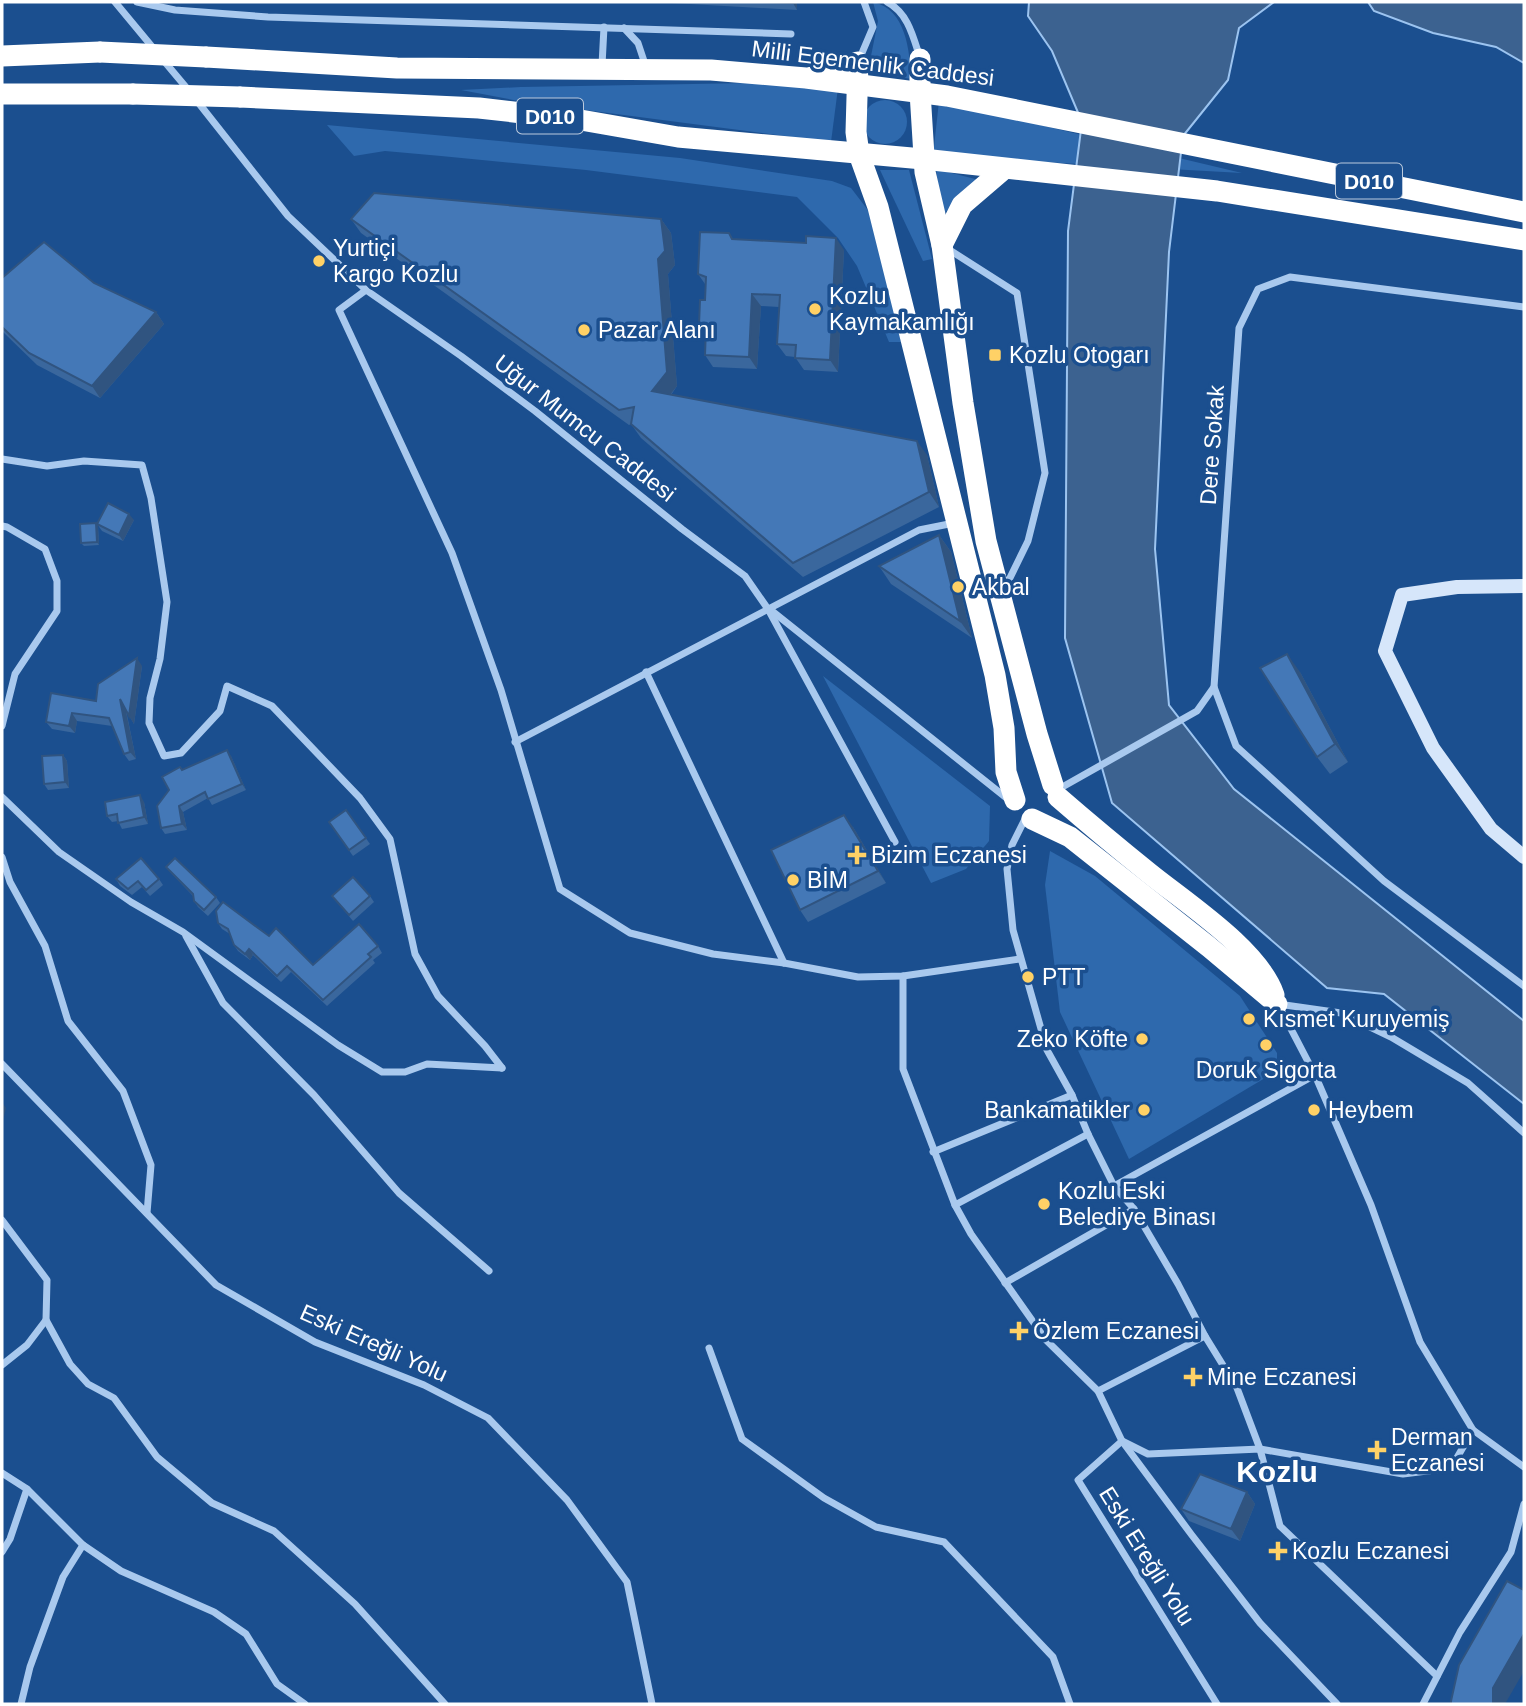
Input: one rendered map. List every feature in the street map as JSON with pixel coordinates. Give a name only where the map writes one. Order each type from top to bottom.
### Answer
[{"type":"highway","name":"Milli Egemenlik Caddesi","points":[[2,56],[100,52],[397,68],[646,68],[806,78],[947,96],[1524,212]]},
{"type":"highway","points":[[920,59],[923,159],[942,245],[963,403],[986,541],[1058,804],[1051,815],[1045,818],[1022,810]]},
{"type":"highway","points":[[920,59],[947,96]]},
{"type":"highway","points":[[806,78],[858,62],[859,154],[878,207],[945,468],[955,523],[995,675],[1004,728],[1006,772],[1022,810],[1070,837],[1277,1004]]},
{"type":"highway","name":"D010","points":[[2,94],[133,94],[479,107],[575,119],[678,137],[923,159],[1217,191],[1524,240]]},
{"type":"highway","points":[[828,152],[859,177],[878,207]]},
{"type":"highway","points":[[942,245],[957,212],[1004,169]]},
{"type":"highway","points":[[1022,810],[1018,787],[1029,778],[1042,778],[1105,838],[1200,913],[1253,960],[1271,985],[1277,1004]]},
{"type":"street","name":"Uğur Mumcu Caddesi","points":[[116,2],[225,134],[288,216],[366,290],[503,388],[745,576],[768,608]]},
{"type":"street","points":[[137,2],[175,10],[268,17],[791,34]]},
{"type":"street","points":[[858,62],[873,27],[864,2]]},
{"type":"street","points":[[887,2],[898,8],[911,30],[920,59]]},
{"type":"street","points":[[602,69],[604,27]]},
{"type":"street","points":[[624,28],[638,43],[646,68]]},
{"type":"street","points":[[942,245],[1017,293],[1045,473],[1028,541],[1000,598]]},
{"type":"street","name":"Dere Sokak","points":[[1214,687],[1239,328],[1258,289],[1290,277],[1524,307]]},
{"type":"street","points":[[366,290],[338,310],[452,553],[501,690],[514,742],[560,889],[630,933],[713,954],[784,963],[858,977],[903,976],[1020,959]]},
{"type":"street","points":[[2,459],[47,466],[84,461],[142,465],[151,498],[167,602],[160,659],[150,698],[149,723],[164,756],[181,753],[220,711],[227,686],[272,706],[360,798],[390,839],[415,954],[438,996],[502,1068],[427,1064],[405,1072],[382,1072],[338,1045],[184,932],[131,902],[59,852],[2,797]]},
{"type":"street","points":[[514,742],[919,530],[955,523]]},
{"type":"street","points":[[2,526],[45,549],[57,580],[57,611],[15,674],[2,726]]},
{"type":"street","points":[[1524,586],[1457,587],[1402,595],[1385,651],[1433,748],[1491,829],[1524,857]]},
{"type":"street","points":[[768,608],[1022,810],[1007,869],[1013,930],[1047,1051],[1072,1095],[1114,1186],[1134,1209],[1237,1388],[1260,1449],[1280,1526],[1437,1676]]},
{"type":"street","points":[[768,608],[895,842]]},
{"type":"street","points":[[646,673],[784,963]]},
{"type":"street","points":[[1056,791],[1197,711],[1214,687]]},
{"type":"street","points":[[1214,687],[1236,746],[1384,881],[1524,986]]},
{"type":"street","points":[[2,857],[9,882],[45,946],[68,1021],[123,1091],[151,1165],[147,1213]]},
{"type":"street","points":[[184,932],[223,1003],[314,1095],[399,1193],[488,1271]]},
{"type":"street","points":[[903,976],[903,1069],[955,1205],[1005,1283],[1046,1340],[1098,1391],[1122,1441],[1260,1623],[1337,1704]]},
{"type":"street","points":[[1277,1004],[1315,1075],[1371,1205],[1420,1342],[1473,1430],[1524,1467]]},
{"type":"street","points":[[1277,1004],[1341,1013],[1391,1037],[1468,1083],[1524,1133]]},
{"type":"street","name":"Eski Ereğli Yolu","points":[[2,1064],[215,1284],[315,1342],[424,1385],[488,1418],[567,1500],[627,1582],[652,1704]]},
{"type":"street","points":[[1114,1186],[1315,1075]]},
{"type":"street","points":[[933,1152],[1072,1095]]},
{"type":"street","points":[[955,1205],[1088,1134]]},
{"type":"street","points":[[1005,1283],[1134,1209]]},
{"type":"street","points":[[2,1220],[47,1280],[46,1320],[70,1364],[88,1384],[114,1398],[157,1457],[212,1503],[274,1531],[355,1604],[445,1704]]},
{"type":"street","points":[[2,1364],[27,1345],[46,1320]]},
{"type":"street","points":[[1098,1391],[1205,1336]]},
{"type":"street","points":[[709,1348],[742,1439],[824,1499],[876,1527],[944,1542],[1053,1657],[1070,1704]]},
{"type":"street","points":[[1122,1441],[1148,1454],[1260,1449],[1403,1474],[1451,1468],[1473,1430]]},
{"type":"street","name":"Eski Ereğli Yolu","points":[[1122,1441],[1077,1480],[1217,1704]]},
{"type":"street","points":[[2,1472],[27,1489],[83,1545],[121,1571],[214,1612],[246,1634],[277,1685],[305,1704]]},
{"type":"street","points":[[2,1552],[10,1539],[27,1489]]},
{"type":"street","points":[[1423,1704],[1460,1632],[1511,1552],[1524,1504]]},
{"type":"street","points":[[21,1704],[30,1667],[63,1577],[83,1545]]},
{"type":"shaded area","points":[[873,2],[884,6],[899,22],[907,44],[911,79],[868,71],[878,21]]},
{"type":"shaded area","points":[[1029,2],[1274,2],[1239,28],[1228,80],[1183,136],[1169,252],[1155,549],[1169,705],[1234,789],[1524,1021],[1524,1104],[1384,994],[1327,988],[1112,803],[1065,638],[1068,231],[1082,122],[1052,51],[1028,16]]},
{"type":"shaded area","points":[[1368,2],[1524,2],[1524,63],[1496,47],[1433,33],[1374,11]]},
{"type":"shaded area","points":[[749,83],[838,88],[831,142],[524,102],[461,90],[521,87]]},
{"type":"shaded area","points":[[885,100],[900,107],[907,122],[900,137],[885,144],[870,137],[863,122],[870,107]]},
{"type":"shaded area","points":[[939,101],[1242,173],[933,156]]},
{"type":"shaded area","points":[[327,125],[680,158],[832,181],[851,188],[874,218],[901,342],[889,342],[857,266],[838,238],[797,197],[586,170],[441,156],[385,151],[354,156]]},
{"type":"shaded area","points":[[936,169],[983,181],[965,191],[942,216]]},
{"type":"shaded area","points":[[880,170],[909,170],[932,259],[923,261]]},
{"type":"shaded area","points":[[823,676],[990,806],[989,841],[966,869],[931,883]]},
{"type":"shaded area","points":[[1050,851],[1095,876],[1240,996],[1277,1053],[1277,1062],[1265,1078],[1129,1159],[1060,1012],[1045,885]]},
{"type":"building","points":[[374,193],[661,219],[665,251],[658,259],[667,372],[652,391],[917,441],[929,492],[793,563],[631,424],[634,407],[619,410],[351,219]]},
{"type":"building","name":"Kozlu Kaymakamlığı","points":[[700,232],[729,233],[732,239],[806,243],[806,236],[836,238],[830,360],[795,358],[796,345],[777,344],[780,295],[752,294],[749,357],[705,355],[706,328],[699,325],[700,300],[705,300],[706,277],[698,274]]},
{"type":"building","points":[[44,242],[94,283],[156,312],[92,386],[29,353],[2,327],[2,278]]},
{"type":"building","points":[[108,503],[129,514],[119,535],[97,524]]},
{"type":"building","points":[[96,523],[97,542],[81,543],[80,524]]},
{"type":"building","points":[[939,535],[960,621],[879,566]]},
{"type":"building","points":[[1287,654],[1335,744],[1317,757],[1260,668]]},
{"type":"building","points":[[137,658],[129,716],[120,699],[130,752],[124,754],[109,718],[72,713],[69,726],[46,722],[51,693],[96,701],[98,684]]},
{"type":"building","points":[[227,750],[242,784],[208,799],[205,792],[179,806],[182,824],[161,828],[157,806],[169,790],[162,777],[180,767],[182,770]]},
{"type":"building","points":[[63,755],[65,782],[44,784],[42,756]]},
{"type":"building","points":[[140,795],[144,817],[118,823],[117,814],[107,816],[105,802]]},
{"type":"building","points":[[346,810],[366,838],[349,850],[329,822]]},
{"type":"building","points":[[844,815],[878,871],[800,910],[771,850]]},
{"type":"building","points":[[141,858],[159,879],[146,890],[138,881],[128,889],[116,879]]},
{"type":"building","points":[[175,858],[216,897],[204,910],[194,901],[193,894],[166,867]]},
{"type":"building","points":[[353,877],[370,896],[349,915],[332,896]]},
{"type":"building","points":[[223,902],[269,936],[276,928],[313,965],[359,924],[378,946],[368,954],[371,957],[323,1000],[287,966],[277,976],[249,949],[245,954],[234,945],[228,929],[218,923],[216,911]]},
{"type":"building","points":[[1200,1474],[1247,1492],[1231,1529],[1181,1509]]},
{"type":"building","points":[[1507,1581],[1524,1590],[1524,1634],[1493,1688],[1493,1704],[1451,1704],[1459,1665]]},
{"type":"place","name":"Yurtiçi Kargo Kozlu","points":[[319,261]]},
{"type":"place","name":"Kozlu Kaymakamlığı","points":[[815,309]]},
{"type":"place","name":"Pazar Alanı","points":[[584,330]]},
{"type":"place","name":"Kozlu Otogarı","points":[[995,355]]},
{"type":"place","name":"Akbal","points":[[958,587]]},
{"type":"place","name":"Bizim Eczanesi","points":[[857,855]]},
{"type":"place","name":"BİM","points":[[793,880]]},
{"type":"place","name":"PTT","points":[[1028,977]]},
{"type":"place","name":"Kısmet Kuruyemiş","points":[[1249,1019]]},
{"type":"place","name":"Zeko Köfte","points":[[1142,1039]]},
{"type":"place","name":"Doruk Sigorta","points":[[1266,1045]]},
{"type":"place","name":"Bankamatikler","points":[[1144,1110]]},
{"type":"place","name":"Heybem","points":[[1314,1110]]},
{"type":"place","name":"Kozlu Eski Belediye Binası","points":[[1044,1204]]},
{"type":"place","name":"Özlem Eczanesi","points":[[1019,1331]]},
{"type":"place","name":"Mine Eczanesi","points":[[1193,1377]]},
{"type":"place","name":"Derman Eczanesi","points":[[1377,1450]]},
{"type":"place","name":"Kozlu Eczanesi","points":[[1278,1551]]},
{"type":"district","name":"Kozlu","points":[[1277,1471]]}]
